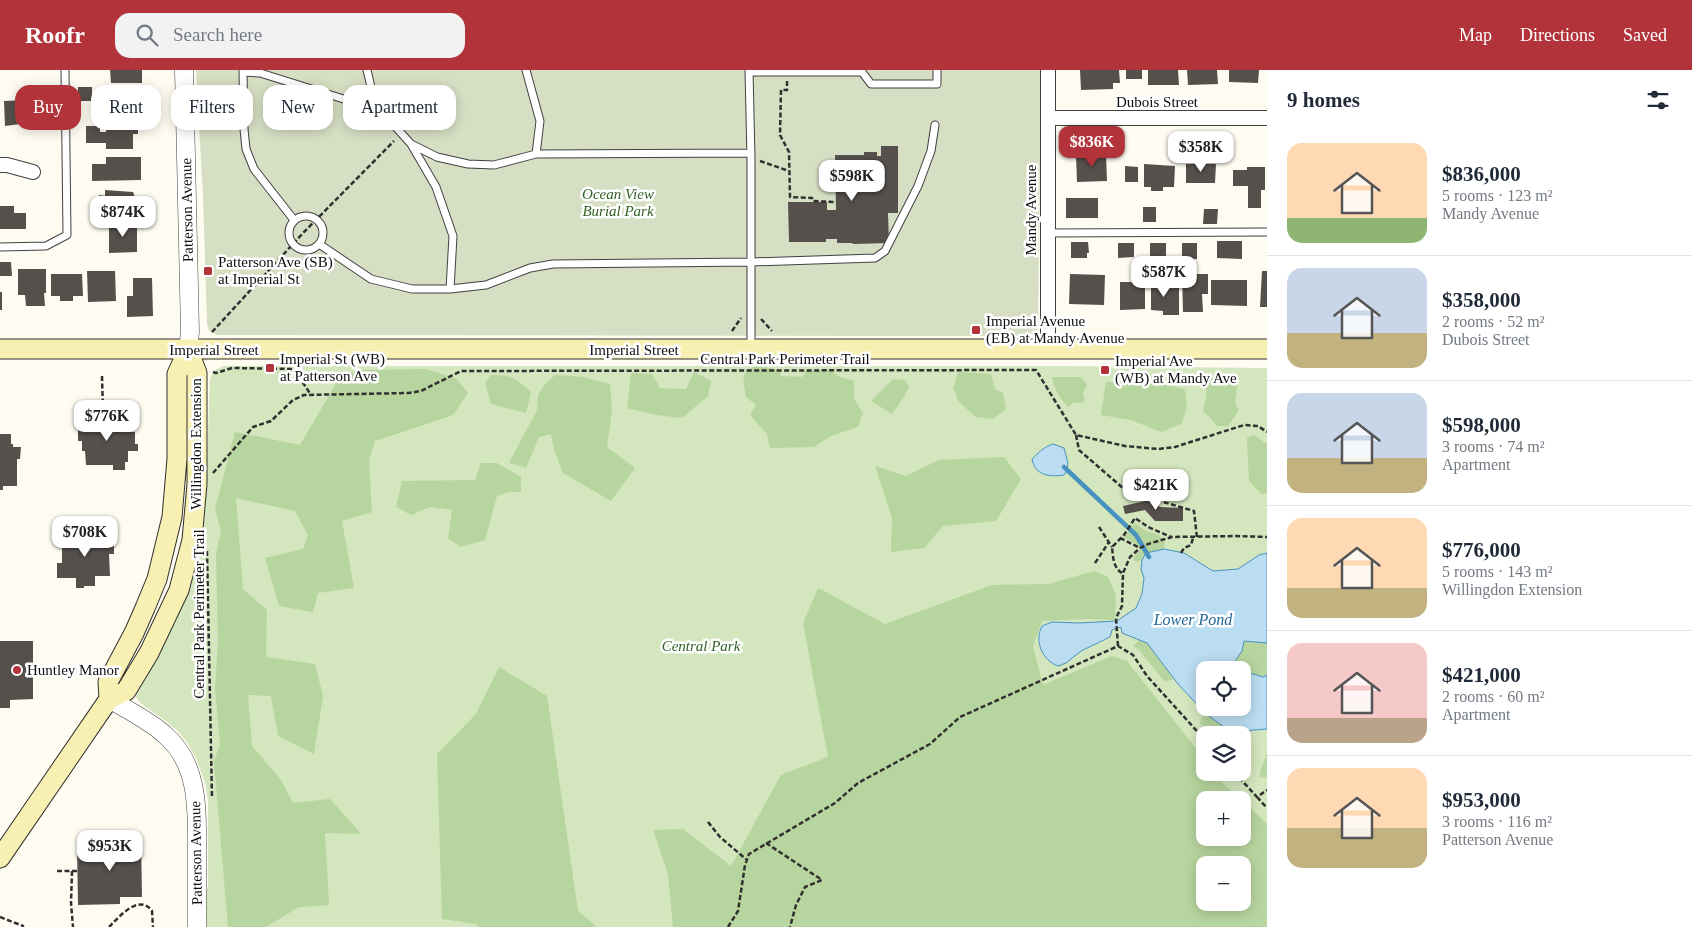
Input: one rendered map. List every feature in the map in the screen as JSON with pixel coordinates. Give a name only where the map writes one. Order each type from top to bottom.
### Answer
[{"type":"main road","name":"Imperial Street","points":[[0,349],[1267,349]]},
{"type":"main road","name":"Willingdon Extension","points":[[0,858],[109,699],[108,682],[146,608],[157,579],[172,517],[177,459],[177,374],[188,350]]},
{"type":"street","name":"Patterson Avenue","points":[[184,70],[190,332],[188,350]]},
{"type":"street","name":"Mandy Avenue","points":[[1048,70],[1048,350]]},
{"type":"street","name":"Dubois Street","points":[[1048,118],[1267,118]]},
{"type":"street","points":[[0,164],[7,164],[33,172]]},
{"type":"street","name":"Patterson Avenue","points":[[109,699],[164,734],[183,756],[191,774],[197,810],[197,927]]},
{"type":"lane","points":[[0,247],[46,246],[67,235],[65,70]]},
{"type":"lane","points":[[367,70],[370,85]]},
{"type":"lane","points":[[526,70],[540,122],[536,154]]},
{"type":"lane","points":[[751,350],[749,71],[862,72],[870,84],[938,84],[937,70]]},
{"type":"lane","points":[[294,220],[254,169],[246,150],[243,71],[260,73],[343,99]]},
{"type":"lane","points":[[319,244],[371,279],[412,289],[450,289],[486,285],[530,268],[553,264],[751,262],[875,258],[885,251],[918,186],[930,151],[935,125]]},
{"type":"lane","points":[[398,130],[411,144],[436,187],[453,236],[450,289]]},
{"type":"lane","points":[[411,144],[436,157],[468,164],[494,165],[536,154],[751,156]]},
{"type":"lane","points":[[303,215],[317,219],[321,223],[323,234],[319,244],[309,250],[293,245],[288,235],[288,229],[294,220],[303,215]]},
{"type":"lane","points":[[1047,233],[1267,232]]},
{"type":"path","points":[[787,90],[781,90],[780,135],[789,152],[790,197],[834,202]]},
{"type":"path","points":[[212,332],[317,219],[401,133]]},
{"type":"path","points":[[751,156],[789,171]]},
{"type":"path","points":[[213,372],[216,373],[232,368],[294,369],[311,395]]},
{"type":"path","name":"Central Park Perimeter Trail","points":[[212,474],[253,427],[271,421],[293,400],[304,395],[409,394],[421,391],[461,371],[1036,370],[1076,435]]},
{"type":"path","points":[[102,376],[102,412]]},
{"type":"path","points":[[1197,538],[1194,511],[1160,501],[1151,490],[1124,489],[1079,450],[1076,435],[1125,446],[1158,449],[1175,447],[1244,425],[1258,426],[1267,432]]},
{"type":"path","points":[[1112,547],[1124,535],[1135,518],[1148,527],[1172,537]]},
{"type":"path","points":[[1099,527],[1110,542],[1115,564],[1119,571],[1123,573]]},
{"type":"path","points":[[1118,646],[1116,618],[1122,606],[1123,573],[1130,557],[1140,548],[1172,537],[1267,537]]},
{"type":"path","points":[[1120,538],[1140,548]]},
{"type":"path","points":[[1181,553],[1184,548],[1191,545],[1193,538]]},
{"type":"path","points":[[1095,563],[1110,542]]},
{"type":"path","name":"Central Park Perimeter Trail","points":[[207,551],[212,802]]},
{"type":"path","points":[[1118,646],[1133,655],[1147,676],[1196,730]]},
{"type":"path","points":[[728,927],[738,911],[748,854],[835,802],[858,783],[930,744],[960,717],[1118,646]]},
{"type":"path","points":[[1242,781],[1267,808]]},
{"type":"path","points":[[1257,797],[1267,790]]},
{"type":"path","points":[[708,822],[720,837],[747,860]]},
{"type":"path","points":[[766,843],[822,880],[805,887],[796,905],[790,927]]},
{"type":"path","points":[[57,871],[78,871]]},
{"type":"path","points":[[72,871],[71,903],[73,927]]},
{"type":"path","points":[[109,927],[130,908],[143,905],[148,906],[152,911],[153,927]]},
{"type":"path","points":[[0,917],[23,927]]},
{"type":"green space","name":"Ocean View Burial Park","points":[[196,70],[1041,70],[1038,329],[1035,333],[1028,336],[217,335],[209,331],[207,324],[199,130],[253,130],[253,85],[197,85]]},
{"type":"green space","name":"Central Park","points":[[224,366],[1061,366],[1267,368],[1267,927],[203,927],[204,894],[208,887],[208,800],[205,783],[196,758],[187,742],[177,730],[140,703],[136,697],[135,690],[160,651],[179,612],[192,575],[202,537],[205,514],[210,379],[217,369]]},
{"type":"green space","points":[[760,366],[779,370],[781,376],[802,377],[806,371],[830,370],[840,377],[854,381],[854,399],[863,413],[858,427],[831,436],[814,447],[770,448],[767,434],[750,415],[756,405],[746,397],[744,385],[746,372],[753,367]]},
{"type":"green space","points":[[426,369],[457,379],[468,393],[453,415],[375,441],[369,460],[372,512],[342,521],[354,588],[318,593],[313,612],[279,606],[265,558],[303,549],[308,535],[295,511],[236,498],[243,589],[267,610],[266,657],[315,664],[323,696],[314,754],[278,736],[271,696],[248,695],[252,746],[281,780],[293,803],[330,799],[361,834],[325,833],[329,905],[299,907],[266,927],[228,927],[214,761],[220,744],[215,689],[218,640],[216,554],[221,531],[215,509],[235,432],[300,445],[341,375],[363,370]]},
{"type":"green space","points":[[694,372],[711,381],[708,396],[682,418],[656,415],[627,408],[631,373],[652,374],[660,388],[686,389]]},
{"type":"green space","points":[[958,372],[991,374],[995,389],[1003,393],[1006,409],[993,419],[976,417],[959,402],[953,388]]},
{"type":"green space","points":[[491,375],[509,377],[522,384],[531,392],[526,413],[491,404],[485,383]]},
{"type":"green space","points":[[555,375],[583,377],[610,384],[612,411],[607,447],[635,468],[611,501],[563,473],[554,449],[551,434],[539,437],[526,468],[509,463],[537,410],[538,395],[545,384]]},
{"type":"green space","points":[[1052,377],[1081,377],[1087,385],[1083,393],[1085,402],[1073,403],[1068,407],[1058,393]]},
{"type":"green space","points":[[893,379],[905,380],[909,387],[892,414],[871,401]]},
{"type":"green space","points":[[1207,379],[1238,380],[1235,402],[1239,410],[1228,426],[1216,426],[1203,411]]},
{"type":"green space","points":[[1106,382],[1163,383],[1185,390],[1187,408],[1181,424],[1161,432],[1131,420],[1101,415]]},
{"type":"green space","points":[[1254,435],[1267,444],[1267,492],[1262,495],[1249,481],[1247,438]]},
{"type":"green space","points":[[1004,457],[1021,479],[996,521],[943,526],[924,548],[891,552],[892,518],[875,466],[906,476],[939,460]]},
{"type":"green space","points":[[481,463],[497,463],[521,477],[521,492],[508,492],[497,496],[485,540],[461,547],[448,538],[452,510],[430,507],[411,515],[396,507],[402,481],[475,480]]},
{"type":"green space","points":[[1135,523],[1144,530],[1159,535],[1165,542],[1164,549],[1146,553],[1142,560],[1136,562],[1133,558],[1141,549],[1140,546],[1124,537]]},
{"type":"green space","points":[[1094,571],[1108,577],[1116,595],[1115,620],[1042,621],[1033,646],[1043,685],[1112,656],[1127,661],[1196,749],[1196,781],[1221,781],[1231,791],[1196,791],[1196,846],[1251,846],[1251,809],[1267,824],[1267,927],[673,927],[668,874],[653,830],[683,829],[731,866],[781,775],[828,757],[803,623],[818,588],[885,624],[992,585],[1049,584]]},
{"type":"green space","points":[[1139,640],[1147,643],[1173,678],[1172,680],[1164,681],[1140,651],[1133,646]]},
{"type":"green space","points":[[1243,641],[1267,643],[1267,675],[1264,677],[1251,673],[1251,661],[1235,661],[1242,651]]},
{"type":"green space","points":[[499,667],[547,696],[578,911],[597,927],[477,927],[477,924],[442,919],[437,754],[476,714]]},
{"type":"green space","points":[[1204,716],[1209,716],[1223,726],[1202,726],[1200,724]]},
{"type":"green space","points":[[1267,751],[1267,778],[1260,777],[1260,774]]},
{"type":"water","points":[[1053,444],[1064,448],[1068,463],[1064,475],[1044,474],[1036,469],[1034,465],[1032,459],[1042,450]]},
{"type":"water","name":"Lower Pond","points":[[1164,549],[1184,553],[1213,571],[1238,569],[1259,555],[1267,553],[1267,643],[1244,641],[1242,651],[1235,661],[1196,661],[1196,703],[1178,684],[1147,643],[1122,633],[1121,627],[1112,630],[1110,637],[1081,651],[1066,663],[1058,666],[1044,655],[1039,644],[1042,626],[1052,622],[1117,621],[1136,608],[1142,594],[1144,578],[1141,569],[1142,560],[1146,553]]},
{"type":"water","name":"Lower Pond","points":[[1251,673],[1263,677],[1267,675],[1267,729],[1251,730],[1251,726],[1223,726],[1209,716],[1251,716]]},
{"type":"building","points":[[110,70],[142,70],[142,83],[111,83]]},
{"type":"building","points":[[1080,70],[1119,70],[1120,83],[1113,83],[1113,89],[1081,90]]},
{"type":"building","points":[[1126,70],[1142,70],[1142,79],[1126,79]]},
{"type":"building","points":[[1148,70],[1178,70],[1179,85],[1148,85]]},
{"type":"building","points":[[1187,70],[1217,70],[1218,84],[1188,85]]},
{"type":"building","points":[[1229,70],[1259,70],[1258,83],[1229,82]]},
{"type":"building","points":[[81,87],[91,87],[91,101],[81,101]]},
{"type":"building","points":[[4,101],[15,101],[15,125],[5,126]]},
{"type":"building","points":[[86,126],[91,126],[91,130],[106,132],[106,130],[138,130],[138,134],[133,134],[133,149],[106,149],[106,143],[86,143]]},
{"type":"building","points":[[881,146],[898,146],[898,213],[888,213],[889,243],[837,243],[837,239],[826,239],[826,242],[789,242],[788,202],[827,202],[827,210],[836,210],[835,155],[864,155],[864,152],[877,152],[877,156],[881,156]]},
{"type":"building","points":[[1106,154],[1107,181],[1077,182],[1076,155]]},
{"type":"building","points":[[106,157],[141,157],[141,180],[92,181],[92,164],[106,164]]},
{"type":"building","points":[[1144,164],[1175,166],[1174,187],[1163,187],[1163,191],[1151,191],[1151,187],[1144,187]]},
{"type":"building","points":[[1186,164],[1216,164],[1215,183],[1186,183]]},
{"type":"building","points":[[1125,166],[1138,167],[1138,182],[1125,182]]},
{"type":"building","points":[[1247,167],[1265,167],[1265,190],[1261,190],[1261,208],[1248,208],[1248,186],[1233,186],[1233,170],[1247,170]]},
{"type":"building","points":[[105,190],[133,192],[137,203],[134,210],[119,210],[119,217],[98,217],[99,195],[105,196]]},
{"type":"building","points":[[1066,198],[1098,198],[1098,218],[1066,218]]},
{"type":"building","points":[[0,206],[14,206],[14,213],[26,213],[26,229],[0,229]]},
{"type":"building","points":[[1143,207],[1156,207],[1156,222],[1143,222]]},
{"type":"building","points":[[1204,209],[1218,209],[1217,224],[1203,224]]},
{"type":"building","points":[[109,224],[137,224],[137,252],[109,253]]},
{"type":"building","points":[[1217,241],[1242,241],[1242,259],[1217,258]]},
{"type":"building","points":[[1071,242],[1088,242],[1089,253],[1087,253],[1087,258],[1071,258]]},
{"type":"building","points":[[1118,243],[1134,243],[1134,257],[1118,258]]},
{"type":"building","points":[[1150,243],[1166,243],[1166,260],[1150,260]]},
{"type":"building","points":[[1182,243],[1197,243],[1197,259],[1182,260]]},
{"type":"building","points":[[0,262],[11,262],[12,276],[0,276]]},
{"type":"building","points":[[18,269],[46,269],[45,306],[26,306],[25,295],[18,295]]},
{"type":"building","points":[[87,271],[115,271],[116,301],[88,302]]},
{"type":"building","points":[[1262,271],[1267,271],[1267,307],[1260,307]]},
{"type":"building","points":[[51,274],[82,274],[83,296],[73,296],[73,301],[60,301],[60,296],[51,296]]},
{"type":"building","points":[[1070,274],[1105,275],[1104,305],[1069,304]]},
{"type":"building","points":[[1182,274],[1208,274],[1208,294],[1202,294],[1203,312],[1183,312]]},
{"type":"building","points":[[133,278],[152,278],[153,316],[127,317],[127,296],[133,296]]},
{"type":"building","points":[[1151,279],[1164,279],[1164,288],[1179,288],[1179,315],[1163,315],[1163,311],[1151,310]]},
{"type":"building","points":[[1211,280],[1247,280],[1247,306],[1211,305]]},
{"type":"building","points":[[1120,282],[1145,282],[1145,309],[1120,310]]},
{"type":"building","points":[[0,292],[2,292],[2,310],[0,310]]},
{"type":"building","points":[[90,412],[104,412],[104,417],[124,417],[124,432],[135,432],[135,444],[138,444],[138,451],[128,451],[128,462],[125,462],[125,470],[113,470],[113,465],[86,465],[85,451],[82,451],[82,441],[78,441],[78,429],[90,429]]},
{"type":"building","points":[[0,434],[11,434],[11,444],[13,444],[13,447],[21,447],[20,459],[17,459],[17,486],[3,486],[3,490],[0,490]]},
{"type":"building","points":[[1148,496],[1160,507],[1183,508],[1183,521],[1155,521],[1145,510],[1125,514],[1123,506],[1145,501]]},
{"type":"building","points":[[88,530],[101,530],[101,539],[106,539],[106,543],[114,543],[114,554],[109,554],[110,576],[95,576],[95,586],[76,588],[76,578],[57,578],[57,563],[62,563],[62,536],[76,536],[76,532],[88,532]]},
{"type":"building","name":"Huntley Manor","points":[[0,641],[33,641],[33,699],[10,700],[10,708],[0,708]]},
{"type":"building","points":[[102,838],[141,838],[142,897],[120,897],[120,904],[78,905],[77,846],[102,846]]},
{"type":"waterway","points":[[1064,467],[1136,535],[1149,557]]},
{"type":"place","name":"Patterson Ave (SB) at Imperial St","points":[[208,271]]},
{"type":"place","name":"Imperial Avenue (EB) at Mandy Avenue","points":[[976,330]]},
{"type":"place","name":"Imperial St (WB) at Patterson Ave","points":[[270,368]]},
{"type":"place","name":"Imperial Ave (WB) at Mandy Ave","points":[[1105,370]]},
{"type":"place","name":"Huntley Manor","points":[[17,670]]}]
